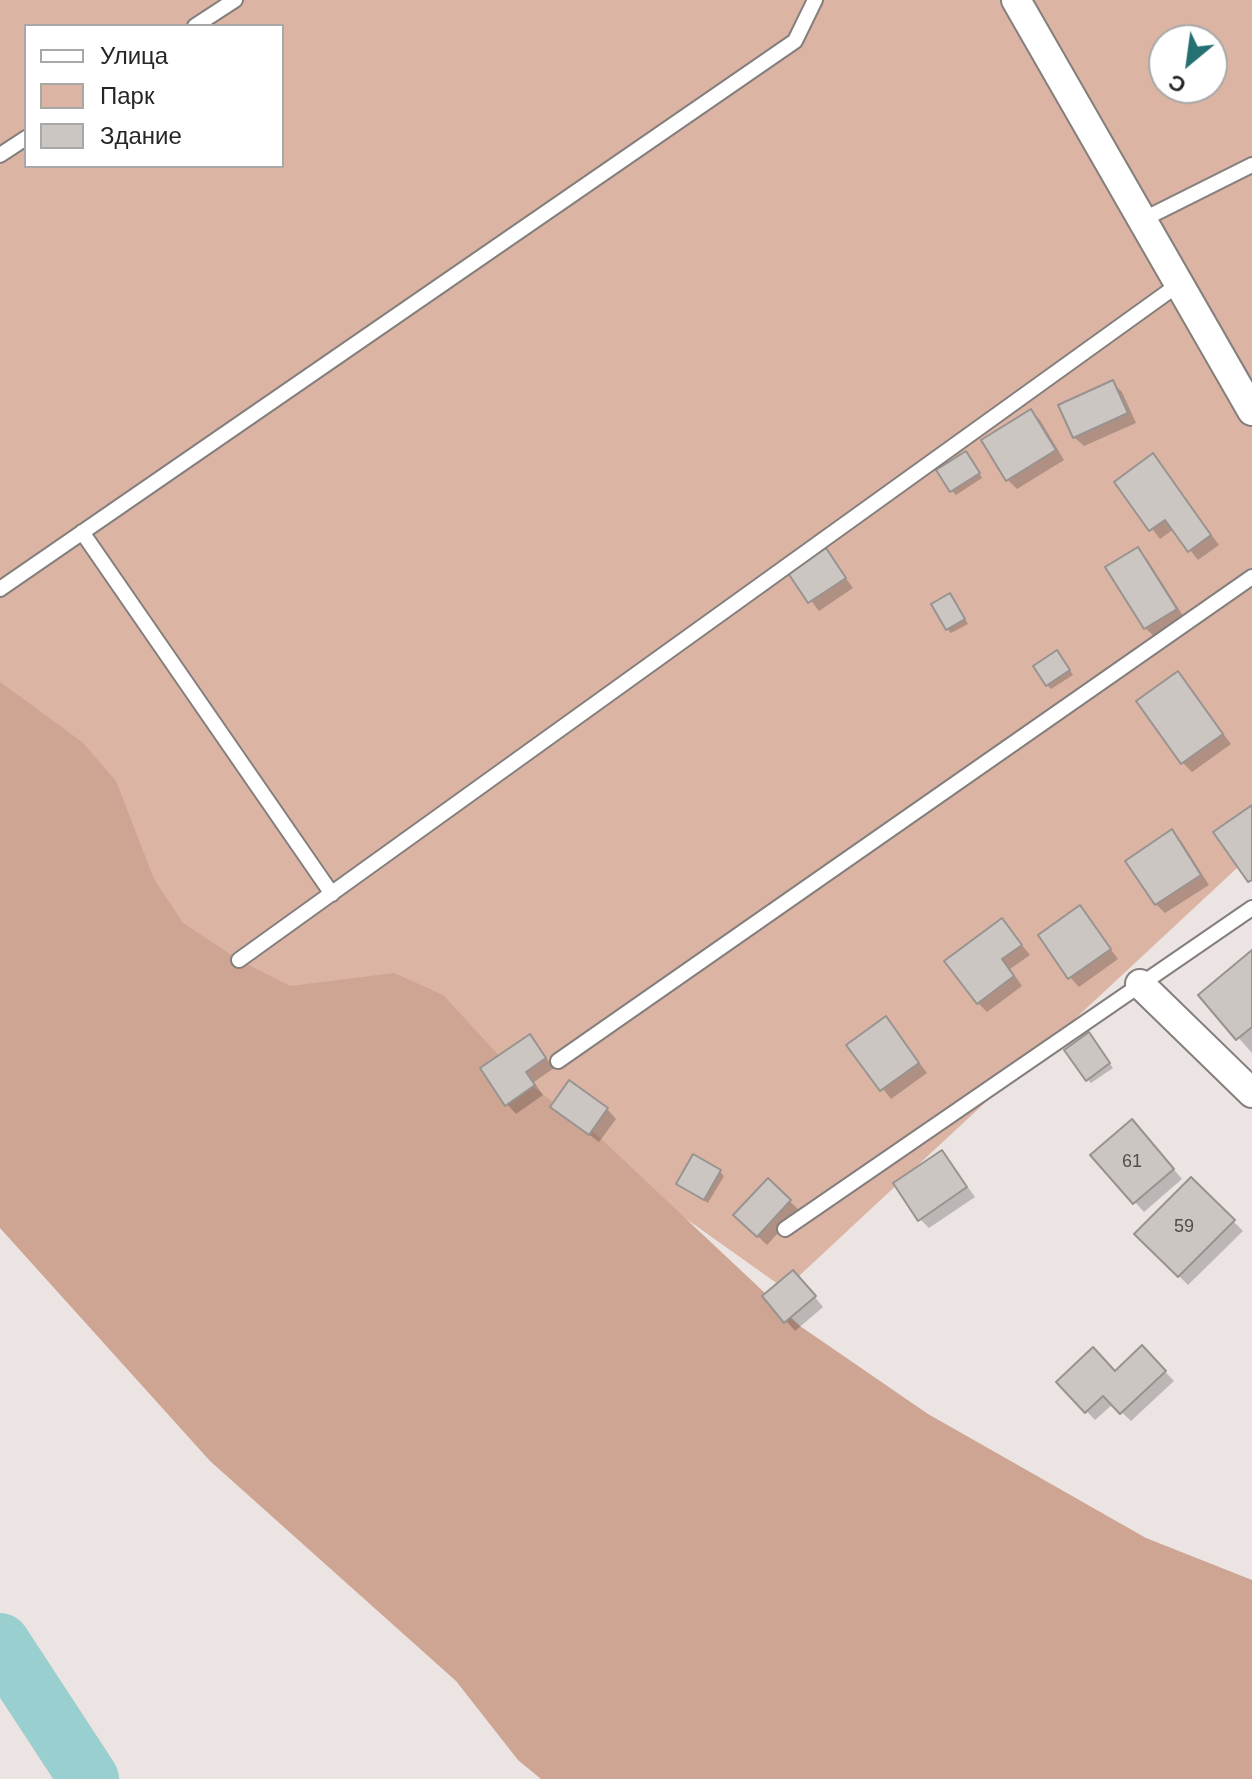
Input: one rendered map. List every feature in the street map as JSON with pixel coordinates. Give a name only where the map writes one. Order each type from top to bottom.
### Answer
[{"type":"street","points":[[1016,0],[1252,411]]},
{"type":"street","points":[[1140,984],[1252,1093]]},
{"type":"lane","points":[[198,24],[235,0]]},
{"type":"lane","points":[[0,589],[795,41],[815,0]]},
{"type":"lane","points":[[0,155],[24,139]]},
{"type":"lane","points":[[1142,220],[1252,165]]},
{"type":"lane","points":[[239,960],[1179,284]]},
{"type":"lane","points":[[82,532],[332,894]]},
{"type":"lane","points":[[558,1061],[1252,577]]},
{"type":"lane","points":[[785,1229],[1252,908]]},
{"type":"green space","points":[[0,0],[1252,0],[1252,854],[785,1289],[379,1001],[182,976],[0,776]]},
{"type":"shaded area","points":[[0,682],[82,742],[116,781],[154,879],[183,923],[239,960],[290,986],[394,973],[443,995],[515,1073],[599,1137],[800,1326],[928,1414],[1146,1538],[1252,1580],[1252,1779],[541,1779],[518,1760],[456,1681],[210,1461],[0,1228]]},
{"type":"building","points":[[1113,380],[1128,413],[1073,438],[1058,405]]},
{"type":"building","points":[[1031,409],[1056,450],[1006,481],[981,440]]},
{"type":"building","points":[[966,451],[980,473],[950,492],[936,470]]},
{"type":"building","points":[[1153,453],[1211,535],[1188,552],[1165,520],[1149,531],[1114,482]]},
{"type":"building","points":[[1138,547],[1177,609],[1144,629],[1105,567]]},
{"type":"building","points":[[826,548],[846,578],[808,603],[788,573]]},
{"type":"building","points":[[950,593],[965,619],[946,630],[931,604]]},
{"type":"building","points":[[1057,650],[1070,670],[1046,686],[1033,666]]},
{"type":"building","points":[[1178,671],[1223,734],[1181,764],[1136,701]]},
{"type":"building","points":[[1252,805],[1252,880],[1248,882],[1213,832]]},
{"type":"building","points":[[1172,829],[1201,875],[1155,905],[1125,861]]},
{"type":"building","points":[[1080,905],[1111,949],[1068,979],[1038,935]]},
{"type":"building","points":[[1002,918],[1022,945],[1002,959],[1014,976],[977,1004],[944,961]]},
{"type":"building","points":[[1252,950],[1252,1027],[1236,1040],[1198,995]]},
{"type":"building","points":[[886,1016],[919,1063],[880,1091],[846,1045]]},
{"type":"building","points":[[1089,1032],[1110,1063],[1086,1081],[1064,1050]]},
{"type":"building","points":[[530,1034],[546,1058],[526,1072],[535,1085],[505,1106],[480,1068]]},
{"type":"building","points":[[569,1080],[608,1108],[589,1135],[550,1107]]},
{"type":"building","points":[[1132,1119],[1174,1169],[1133,1204],[1090,1155]]},
{"type":"building","points":[[942,1150],[967,1187],[918,1221],[893,1183]]},
{"type":"building","points":[[693,1154],[721,1170],[704,1200],[676,1184]]},
{"type":"building","points":[[1191,1177],[1235,1220],[1178,1277],[1134,1234]]},
{"type":"building","points":[[768,1178],[791,1200],[757,1237],[733,1215]]},
{"type":"building","points":[[793,1270],[816,1296],[784,1323],[762,1296]]},
{"type":"building","points":[[1142,1345],[1166,1371],[1120,1414],[1103,1396],[1085,1413],[1056,1382],[1093,1347],[1115,1371]]},
{"type":"waterway","points":[[0,1643],[89,1779]]}]
